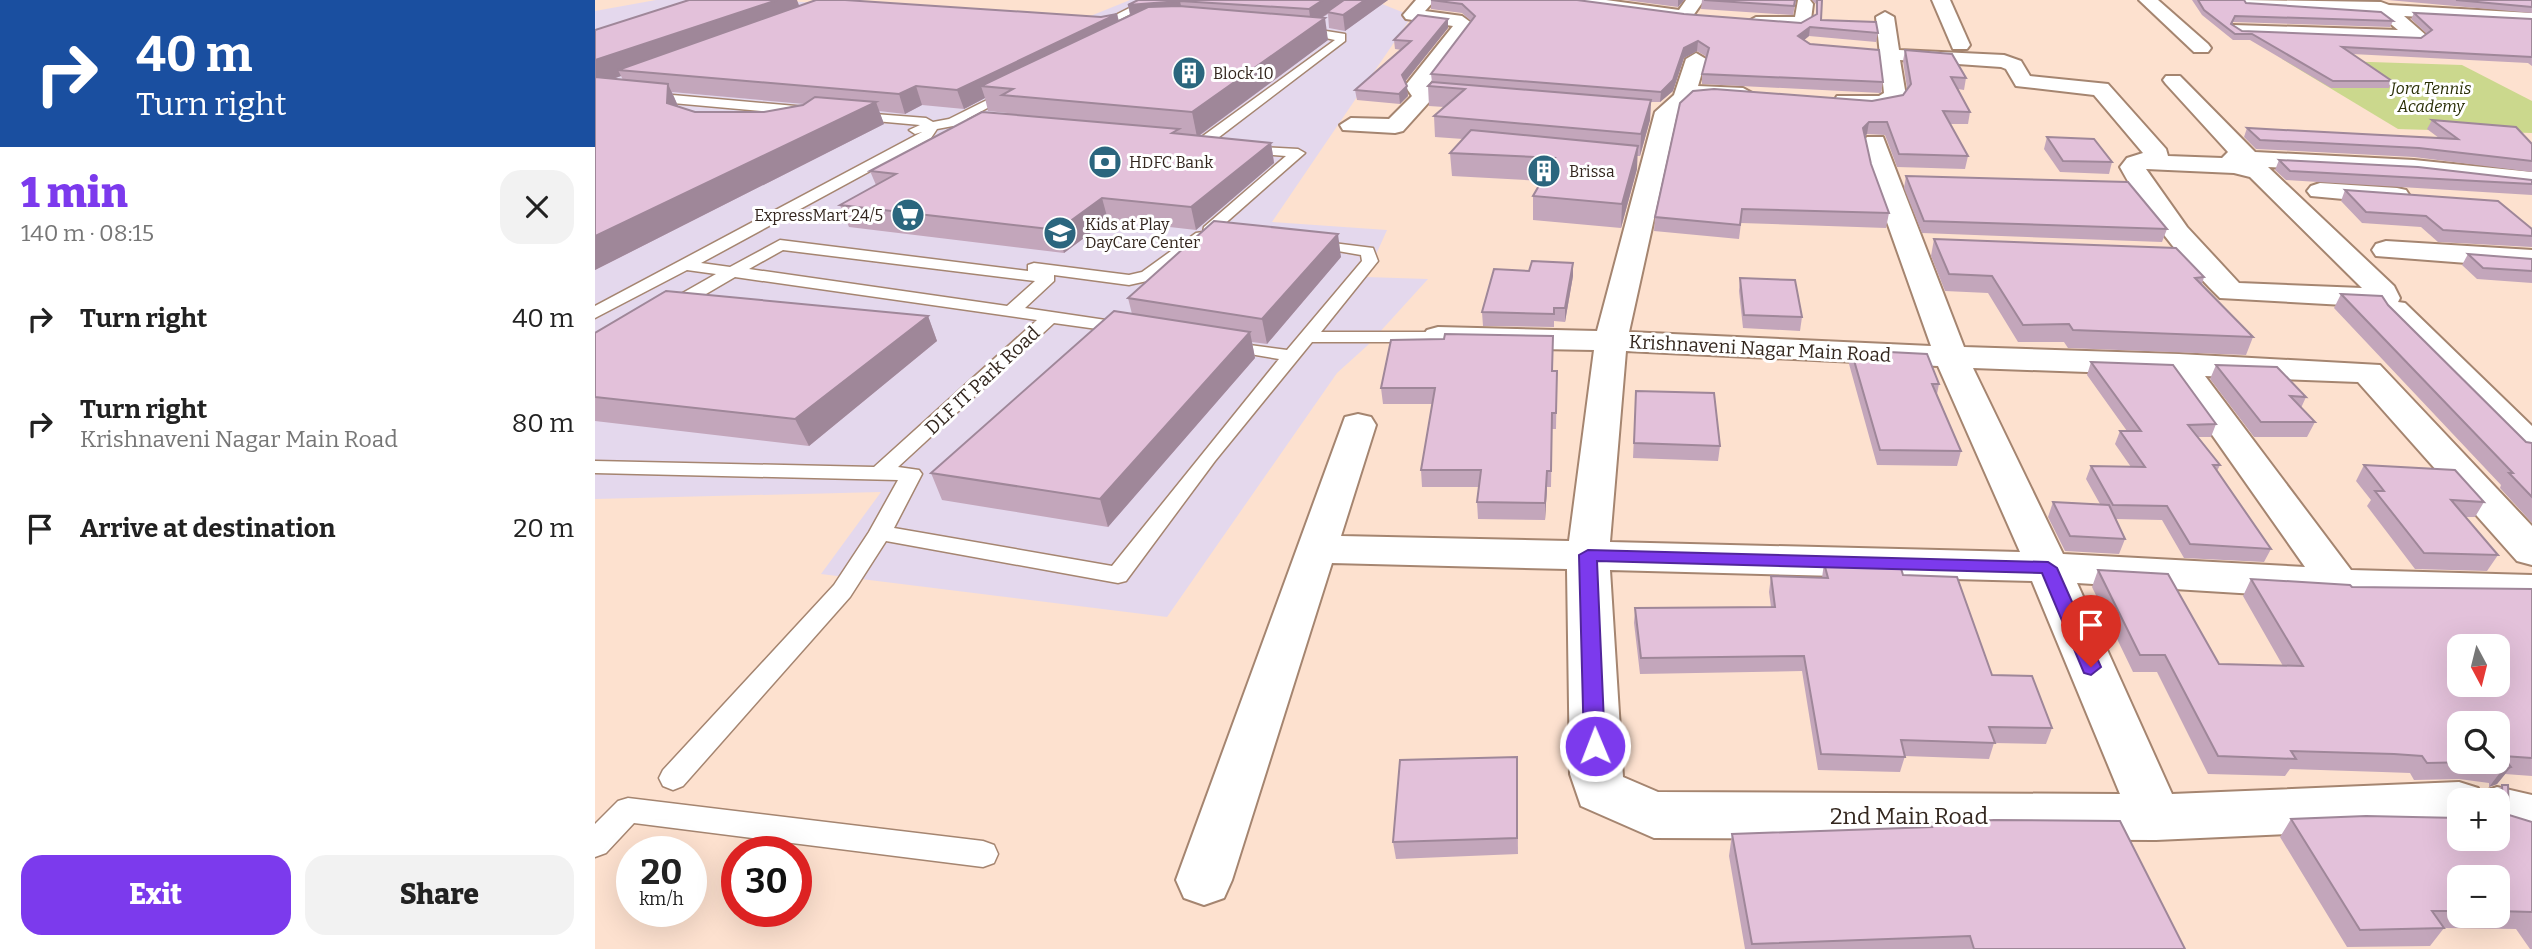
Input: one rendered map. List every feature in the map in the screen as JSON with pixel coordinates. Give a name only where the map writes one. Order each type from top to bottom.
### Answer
[{"type":"street","points":[[1426,0],[1412,15],[1457,20],[1464,24],[1416,86],[1425,94],[1506,100]]},
{"type":"street","points":[[1568,0],[1711,18]]},
{"type":"street","points":[[1684,16],[1695,0]]},
{"type":"street","points":[[1941,0],[1961,45]]},
{"type":"street","points":[[2148,0],[2201,48]]},
{"type":"street","points":[[2250,2],[2380,5],[2532,18]]},
{"type":"street","points":[[1738,20],[1801,29],[1804,23],[1804,4]]},
{"type":"street","points":[[2240,29],[2418,36],[2380,5]]},
{"type":"street","points":[[2506,16],[2532,36]]},
{"type":"street","points":[[1820,99],[1870,104],[1892,100],[1895,96],[1883,53],[1885,17]]},
{"type":"street","points":[[1883,53],[2012,62],[2023,82]]},
{"type":"street","points":[[1588,555],[1611,341],[1645,163],[1666,112],[1685,95],[1696,59]]},
{"type":"street","points":[[1987,80],[2100,89],[2149,167],[2197,255],[2231,292],[2385,298],[2383,292],[2259,172],[2234,166],[2149,167]]},
{"type":"street","points":[[2173,80],[2248,159]]},
{"type":"street","points":[[1685,95],[1713,92],[1767,95]]},
{"type":"street","points":[[1351,125],[1395,126],[1425,94]]},
{"type":"street","points":[[1639,110],[1666,112]]},
{"type":"street","points":[[1875,142],[1898,177],[1925,244],[1951,357],[2048,568],[2156,817]]},
{"type":"street","points":[[2111,184],[2149,167],[2248,159],[2414,167],[2532,180]]},
{"type":"street","points":[[2505,176],[2528,203]]},
{"type":"street","points":[[2320,191],[2426,198]]},
{"type":"street","points":[[2386,250],[2532,259]]},
{"type":"street","points":[[2162,253],[2197,255]]},
{"type":"street","points":[[2394,310],[2532,447]]},
{"type":"street","name":"Krishnaveni Nagar Main Road","points":[[1438,337],[1611,341],[2368,372],[2532,551]]},
{"type":"street","points":[[2179,364],[2339,584]]},
{"type":"street","points":[[1204,880],[1358,425]]},
{"type":"street","points":[[1316,549],[2048,568],[2339,584],[2532,590]]},
{"type":"street","name":"2nd Main Road","points":[[1588,555],[1596,774],[1599,791],[1654,815],[2156,817],[2447,805]]},
{"type":"street","points":[[2510,812],[2532,818]]},
{"type":"lane","points":[[1103,24],[1153,0]]},
{"type":"lane","points":[[1089,23],[1127,26]]},
{"type":"lane","points":[[595,313],[747,227],[1129,280],[1147,276],[1209,230],[1298,153],[1194,143],[1340,41],[1341,36],[1319,28],[1288,29]]},
{"type":"lane","points":[[923,129],[953,122],[1027,84]]},
{"type":"lane","points":[[595,106],[606,93]]},
{"type":"lane","points":[[606,93],[686,111],[817,116]]},
{"type":"lane","points":[[606,93],[817,116]]},
{"type":"lane","points":[[796,123],[817,116]]},
{"type":"lane","points":[[844,118],[926,122],[923,129]]},
{"type":"lane","points":[[953,122],[1008,127]]},
{"type":"lane","points":[[595,302],[927,135],[923,129]]},
{"type":"lane","points":[[1209,230],[1236,234]]},
{"type":"lane","points":[[880,533],[1118,575],[1208,457],[1370,261],[1368,251],[1302,242]]},
{"type":"lane","points":[[652,317],[781,245],[1048,278],[1013,310]]},
{"type":"lane","name":"DLF IT Park Road","points":[[684,265],[1052,316]]},
{"type":"lane","points":[[1052,316],[1145,331]]},
{"type":"lane","name":"DLF IT Park Road","points":[[880,473],[1052,316]]},
{"type":"lane","points":[[1307,337],[1438,337]]},
{"type":"lane","points":[[1211,342],[1291,356]]},
{"type":"lane","points":[[595,467],[912,474],[880,533],[842,591],[673,778]]},
{"type":"lane","points":[[595,844],[628,810],[983,854]]},
{"type":"shaded area","points":[[656,0],[764,0],[1088,17],[1130,0],[1372,0],[1412,16],[1272,222],[1387,230],[1366,277],[1428,279],[1368,345],[1337,373],[1167,617],[821,574],[881,492],[595,499],[595,11]]},
{"type":"green space","name":"Jora Tennis Academy","points":[[2282,59],[2462,65],[2532,101],[2532,133],[2398,129]]},
{"type":"building","points":[[689,0],[777,0],[595,60],[595,30]]},
{"type":"building","points":[[816,0],[1101,17],[1117,14],[957,90],[916,86],[899,94],[618,70]]},
{"type":"building","points":[[1138,0],[1323,0],[1309,9],[1180,1],[1128,5]]},
{"type":"building","points":[[1344,0],[1365,0],[1343,15],[1327,12]]},
{"type":"building","points":[[1431,0],[1577,0],[1684,14],[1801,23],[1817,14],[1817,0],[1822,0],[1821,20],[1876,22],[1878,33],[1810,27],[1798,36],[1810,44],[1879,50],[1883,82],[1702,74],[1709,48],[1698,41],[1684,48],[1673,80],[1661,92],[1431,74],[1475,16],[1462,4]]},
{"type":"building","points":[[1704,0],[1795,0],[1794,6]]},
{"type":"building","points":[[2198,0],[2244,0],[2246,3],[2381,12],[2393,21],[2235,16],[2231,24],[2242,31],[2421,38],[2432,30],[2414,13],[2532,19],[2532,57],[2342,47],[2392,81],[2333,81],[2252,34],[2235,34],[2204,10]]},
{"type":"building","points":[[2456,0],[2532,0],[2532,7]]},
{"type":"building","points":[[1179,6],[1325,18],[1192,112],[1002,95],[1013,89],[981,86],[1148,7]]},
{"type":"building","points":[[1418,15],[1448,19],[1402,75],[1407,86],[1399,94],[1355,90],[1411,41],[1394,40]]},
{"type":"building","points":[[1905,50],[1952,54],[1966,78],[1951,77],[1970,112],[1943,111],[1968,156],[1899,154],[1887,122],[1869,122],[1863,128],[1871,164],[1889,213],[1742,209],[1740,225],[1655,217],[1680,103],[1693,91],[1714,89],[1872,101],[1903,95],[1911,84]]},
{"type":"building","points":[[595,77],[668,84],[667,103],[695,112],[764,112],[803,105],[815,97],[876,102],[595,236]]},
{"type":"building","points":[[1432,82],[1651,100],[1641,134],[1434,116],[1465,89],[1428,86]]},
{"type":"building","points":[[982,112],[1179,129],[1172,133],[1271,143],[1191,207],[1102,198],[1058,230],[840,205],[896,174],[870,171]]},
{"type":"building","points":[[2432,120],[2516,127],[2532,144],[2532,161],[2419,148],[2260,140],[2247,128],[2458,139]]},
{"type":"building","points":[[1471,130],[1638,146],[1622,204],[1533,196],[1555,158],[1450,153]]},
{"type":"building","points":[[2047,137],[2094,139],[2112,162],[2063,161]]},
{"type":"building","points":[[2279,160],[2418,167],[2532,180],[2532,184],[2290,171]]},
{"type":"building","points":[[1906,176],[2128,182],[2167,229],[1924,221]]},
{"type":"building","points":[[2345,190],[2498,201],[2532,229],[2532,236],[2443,230],[2426,216],[2366,212]]},
{"type":"building","points":[[1214,221],[1338,234],[1262,319],[1128,298]]},
{"type":"building","points":[[1934,239],[2176,248],[2204,277],[2195,278],[2253,337],[2073,330],[2069,324],[2023,325],[1992,276],[1949,274]]},
{"type":"building","points":[[2468,254],[2532,259],[2532,271],[2483,268]]},
{"type":"building","points":[[1532,261],[1573,263],[1565,308],[1554,308],[1554,314],[1482,312],[1494,269],[1529,271]]},
{"type":"building","points":[[1740,278],[1795,280],[1802,317],[1744,315]]},
{"type":"building","points":[[666,291],[928,316],[795,419],[595,397],[595,333]]},
{"type":"building","points":[[2341,294],[2382,296],[2526,442],[2532,443],[2532,497],[2509,473],[2513,473]]},
{"type":"building","points":[[1114,311],[1250,332],[1100,499],[931,473]]},
{"type":"building","points":[[1445,334],[1553,336],[1552,371],[1557,371],[1556,413],[1552,413],[1551,471],[1547,471],[1545,503],[1477,502],[1481,470],[1421,470],[1435,388],[1381,388],[1391,340],[1444,339]]},
{"type":"building","points":[[1851,350],[1927,354],[1939,384],[1932,384],[1961,451],[1880,450]]},
{"type":"building","points":[[2091,362],[2173,365],[2216,424],[2188,425],[2220,465],[2213,465],[2271,549],[2190,544],[2167,506],[2113,505],[2091,466],[2145,467],[2120,431],[2141,431]]},
{"type":"building","points":[[2216,365],[2277,367],[2306,397],[2290,396],[2315,422],[2261,422]]},
{"type":"building","points":[[1636,391],[1714,393],[1720,446],[1634,443]]},
{"type":"building","points":[[2364,465],[2455,470],[2484,502],[2451,500],[2498,555],[2424,553],[2375,491],[2384,491]]},
{"type":"building","points":[[2053,502],[2109,505],[2125,539],[2070,536]]},
{"type":"building","points":[[1824,563],[1900,565],[1903,575],[1957,577],[1992,675],[2032,676],[2052,728],[1989,727],[1995,743],[1901,740],[1905,757],[1821,754],[1804,656],[1641,658],[1635,608],[1775,607],[1771,576],[1828,578]]},
{"type":"building","points":[[2098,570],[2168,574],[2219,664],[2303,666],[2251,579],[2352,587],[2532,589],[2532,758],[2510,757],[2510,711],[2447,711],[2447,763],[2427,763],[2422,756],[2291,751],[2296,759],[2218,756],[2165,655],[2140,655]]},
{"type":"building","points":[[1517,757],[1517,838],[1393,842],[1400,760]]},
{"type":"building","points":[[2510,815],[2532,822],[2532,912],[2510,911],[2510,865],[2447,865],[2447,911],[2432,911],[2444,928],[2360,930],[2291,819],[2366,816],[2447,818],[2447,851],[2510,851]]},
{"type":"building","points":[[1994,820],[2120,821],[2185,949],[1974,949],[1970,936],[1752,944],[1732,834],[1932,827],[1930,823]]},
{"type":"place","name":"Block 10","points":[[1189,73]]},
{"type":"place","name":"HDFC Bank","points":[[1105,162]]},
{"type":"place","name":"Brissa","points":[[1544,171]]},
{"type":"place","name":"ExpressMart 24/5","points":[[908,215]]},
{"type":"place","name":"Kids at Play DayCare Center","points":[[1060,233]]},
{"type":"route","points":[[1595,746],[1588,555],[2048,568],[2091,667]]}]
